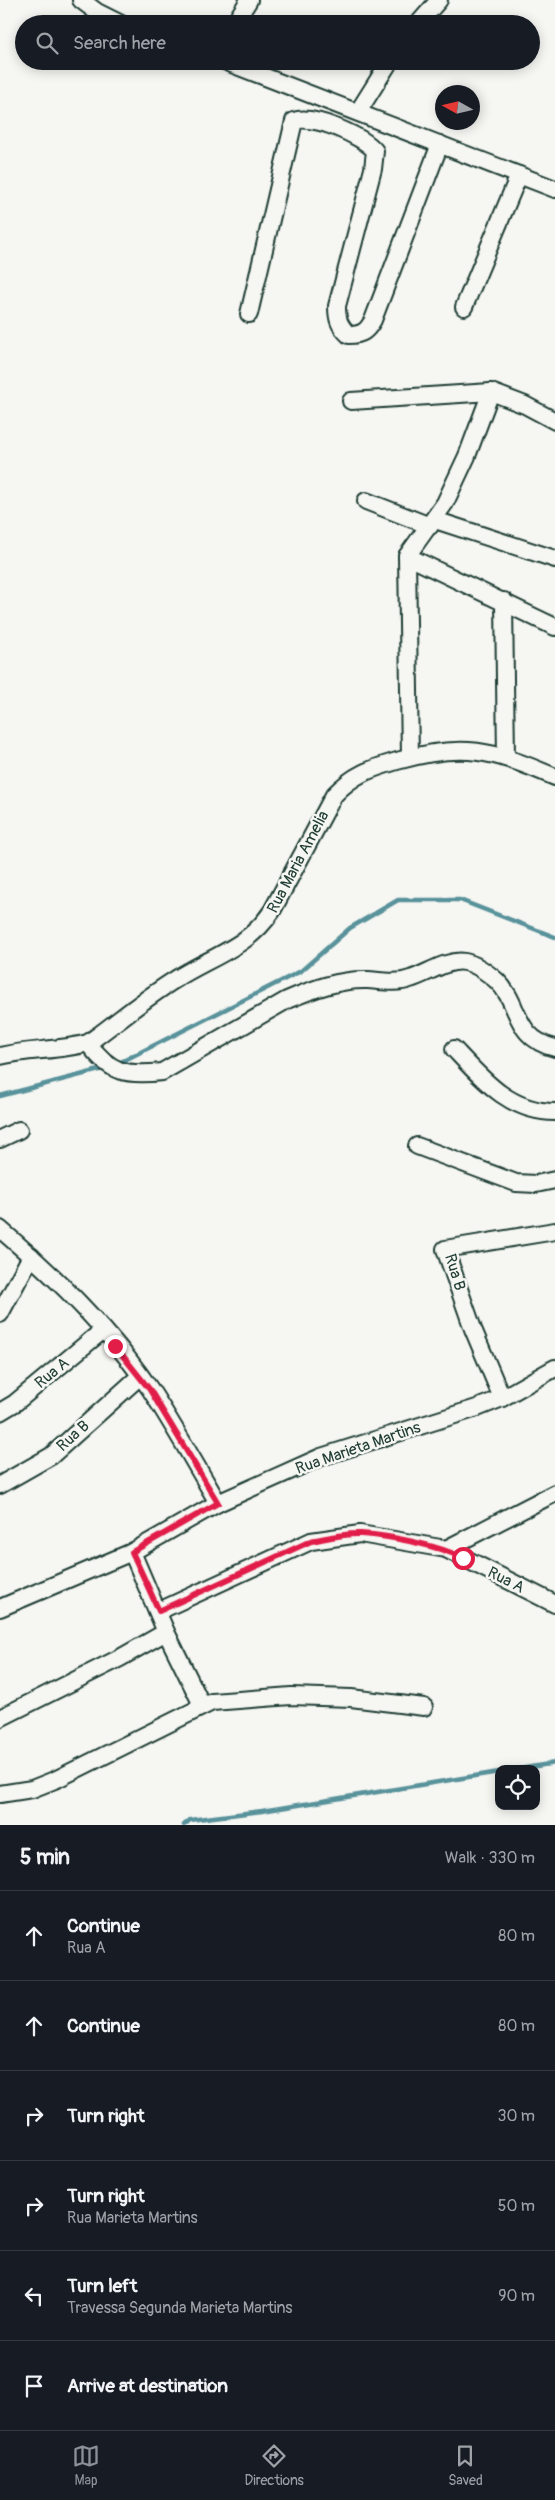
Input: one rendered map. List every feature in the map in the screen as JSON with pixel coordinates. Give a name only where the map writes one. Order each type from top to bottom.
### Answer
[{"type":"street","points":[[81,0],[103,15]]},
{"type":"street","points":[[240,15],[249,0]]},
{"type":"street","points":[[426,15],[439,0]]},
{"type":"street","points":[[248,70],[555,189]]},
{"type":"street","points":[[358,112],[384,70]]},
{"type":"street","points":[[249,314],[294,121],[302,118],[310,119],[368,143],[375,151],[373,169],[337,306],[341,328],[349,335],[360,335],[368,330],[373,320],[440,144]]},
{"type":"street","points":[[464,307],[519,175]]},
{"type":"street","points":[[351,401],[491,392],[525,405],[555,420]]},
{"type":"street","points":[[410,757],[407,556],[445,503],[467,456],[491,392]]},
{"type":"street","points":[[366,501],[432,523],[554,556]]},
{"type":"street","points":[[407,556],[555,627]]},
{"type":"street","points":[[504,601],[506,758]]},
{"type":"street","name":"Rua Maria Amelia","points":[[0,1056],[16,1052],[88,1043],[176,979],[238,946],[250,937],[265,923],[334,795],[349,780],[356,776],[370,769],[410,757],[452,749],[482,751],[555,776]]},
{"type":"street","points":[[88,1043],[101,1061],[119,1070],[142,1073],[162,1072],[287,1000],[307,991],[354,981],[409,980],[452,963],[464,962],[472,964],[502,987],[524,1029],[545,1046],[555,1048]]},
{"type":"street","points":[[454,1049],[481,1078],[514,1104],[538,1111],[555,1112]]},
{"type":"street","points":[[0,1139],[20,1130]]},
{"type":"street","points":[[416,1146],[516,1183],[536,1184],[555,1180]]},
{"type":"street","points":[[0,1229],[70,1293],[140,1376],[218,1503]]},
{"type":"street","name":"Rua B","points":[[502,1398],[473,1329],[445,1249],[555,1232]]},
{"type":"street","points":[[0,1314],[31,1256]]},
{"type":"street","name":"Rua A","points":[[0,1412],[38,1384],[102,1331]]},
{"type":"street","name":"Rua Marieta Martins","points":[[0,1608],[132,1552],[218,1503],[321,1457],[453,1416],[502,1398],[555,1368]]},
{"type":"street","name":"Rua B","points":[[0,1485],[51,1456],[140,1376]]},
{"type":"street","points":[[446,1549],[555,1493]]},
{"type":"street","name":"Rua A","points":[[159,1611],[311,1541],[360,1534],[446,1549],[555,1604]]},
{"type":"street","points":[[132,1552],[159,1611],[166,1632],[202,1705]]},
{"type":"street","points":[[0,1718],[166,1632]]},
{"type":"street","points":[[0,1794],[32,1789],[57,1780],[202,1705],[224,1700],[291,1696],[351,1698],[424,1707]]},
{"type":"waterway","points":[[117,1064],[301,971],[350,928],[398,900],[460,900],[555,937]]},
{"type":"waterway","points":[[0,1096],[107,1068]]},
{"type":"waterway","points":[[540,1766],[555,1763]]},
{"type":"waterway","points":[[184,1825],[190,1820],[262,1811],[495,1773]]},
{"type":"route","points":[[115,1346],[150,1390],[218,1503],[132,1552],[159,1611],[311,1541],[336,1536],[360,1534],[446,1549],[463,1558]]}]
